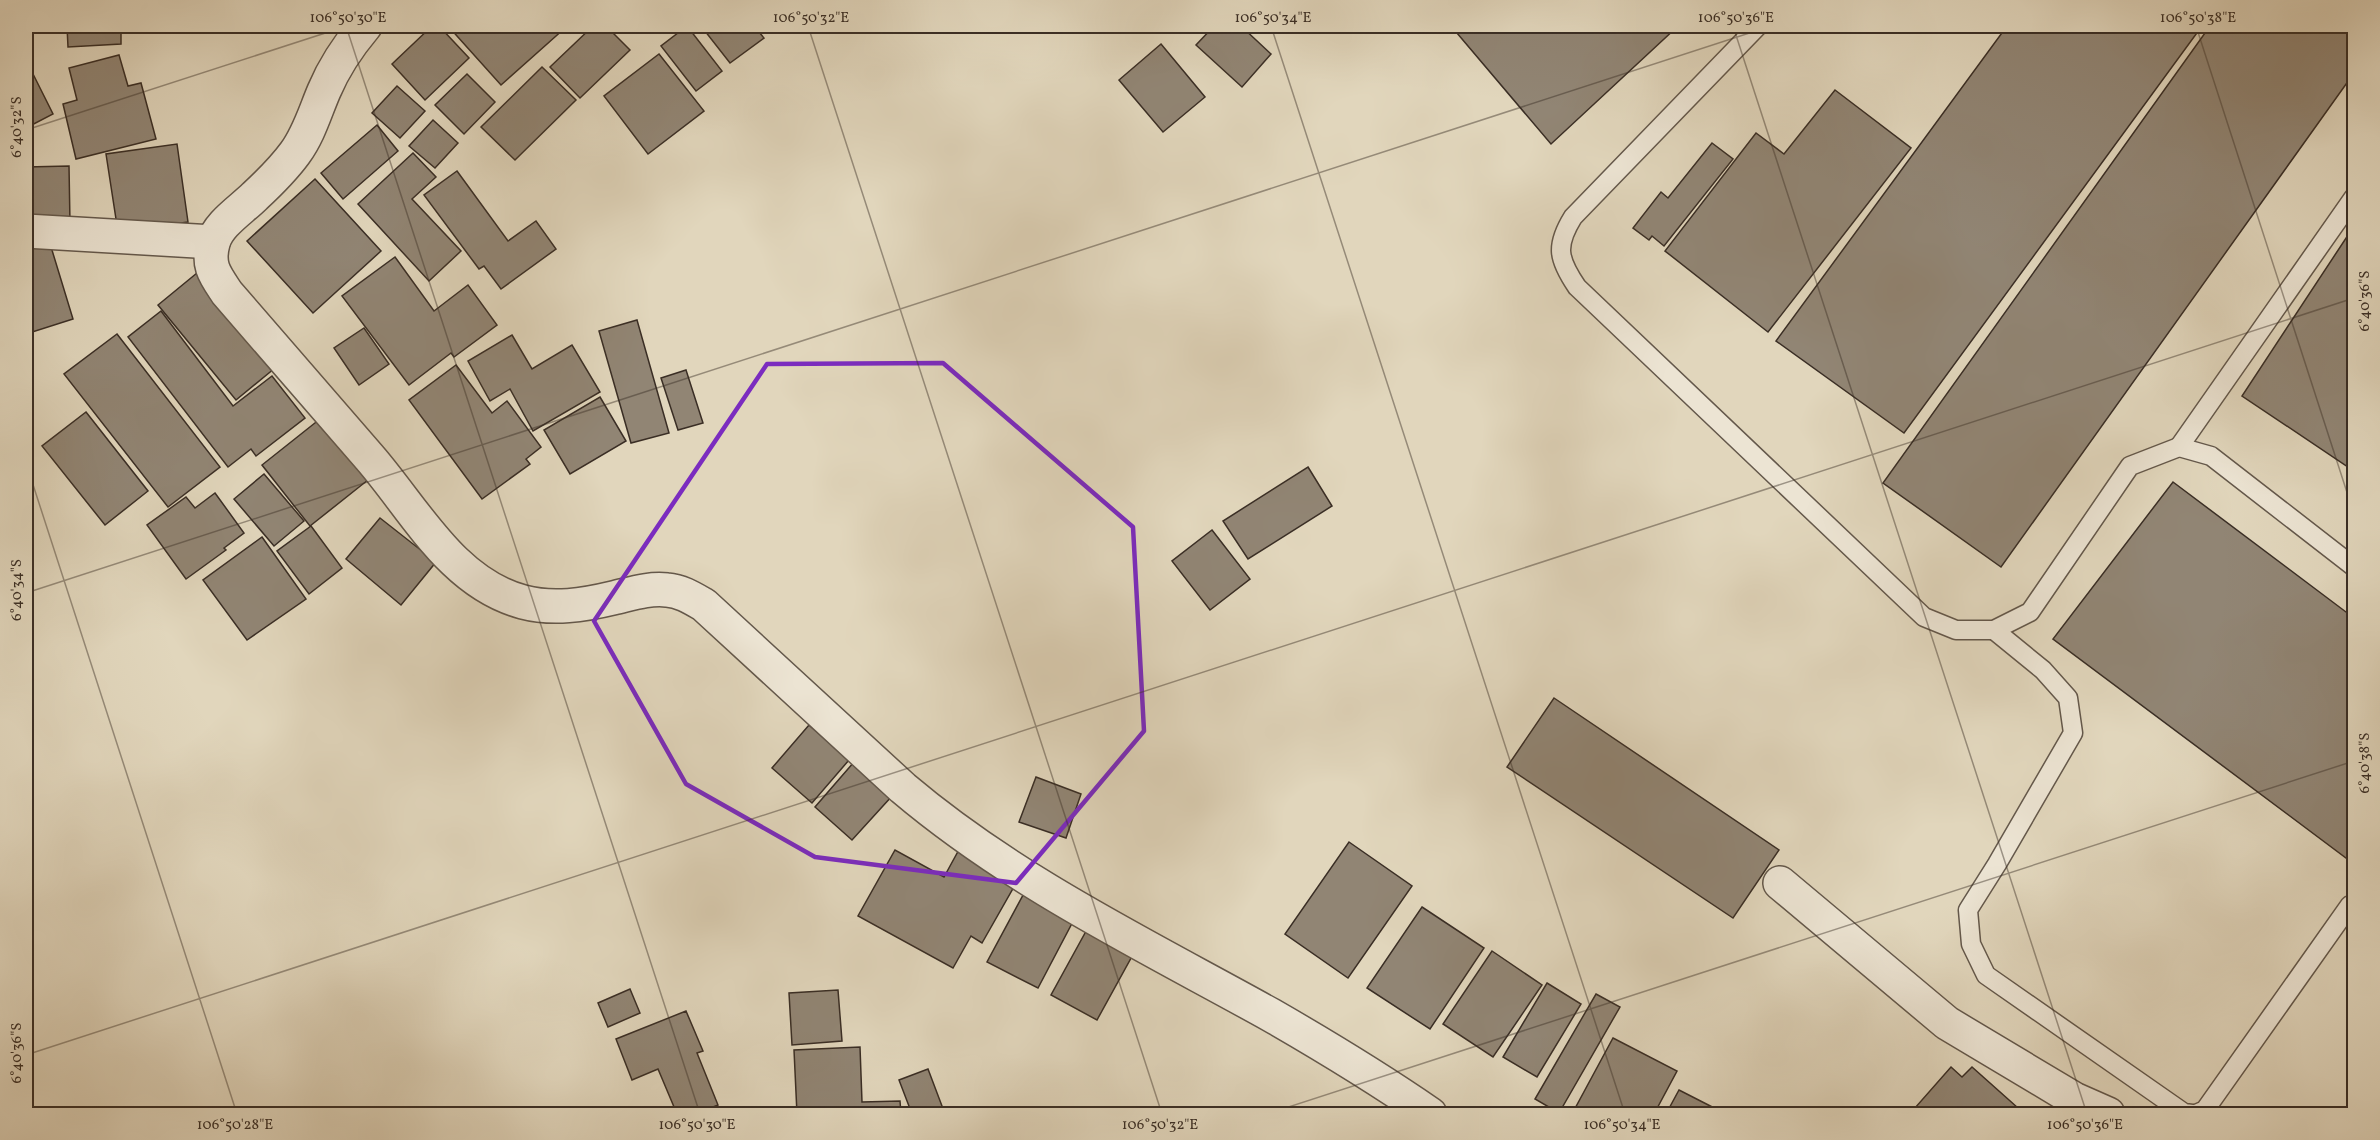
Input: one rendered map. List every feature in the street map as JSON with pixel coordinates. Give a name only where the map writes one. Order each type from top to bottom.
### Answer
[{"type":"street","points":[[365,26],[331,75],[308,132],[294,154],[258,194],[219,231],[213,242],[210,261],[215,276],[227,293],[373,461],[451,558],[487,587],[516,600],[554,606],[584,604],[645,590],[684,593],[704,605],[873,761],[937,816],[973,842],[1076,908],[1273,1016],[1430,1114]]},
{"type":"street","points":[[26,231],[213,242]]},
{"type":"street","points":[[1780,883],[1947,1023],[2074,1099],[2108,1114]]},
{"type":"lane","points":[[1758,26],[1573,217],[1562,235],[1560,254],[1565,269],[1576,287],[1924,617],[1956,630],[1994,630],[2030,612],[2130,466],[2179,447],[2355,197]]},
{"type":"lane","points":[[2179,447],[2211,456],[2355,567]]},
{"type":"lane","points":[[1994,630],[2043,670],[2068,698],[2073,733],[1968,910],[1971,944],[1986,975],[2184,1113],[2194,1114],[2205,1110],[2350,905]]},
{"type":"highlighted area","points":[[943,363],[1133,527],[1144,731],[1016,883],[815,857],[686,784],[594,621],[767,364]]},
{"type":"building","points":[[67,26],[121,26],[121,44],[68,47]]},
{"type":"building","points":[[432,26],[439,26],[469,58],[425,100],[392,64]]},
{"type":"building","points":[[448,26],[563,26],[565,28],[501,85]]},
{"type":"building","points":[[593,26],[606,26],[630,50],[580,98],[550,67]]},
{"type":"building","points":[[687,26],[722,71],[696,91],[661,46]]},
{"type":"building","points":[[701,26],[754,26],[764,38],[730,63]]},
{"type":"building","points":[[1214,26],[1241,26],[1271,54],[1242,87],[1196,45]]},
{"type":"building","points":[[1451,26],[1678,26],[1551,144]]},
{"type":"building","points":[[2007,26],[2202,26],[1904,433],[1776,341]]},
{"type":"building","points":[[2210,26],[2354,26],[2354,73],[2001,567],[1883,483]]},
{"type":"building","points":[[1161,44],[1205,97],[1163,132],[1119,80]]},
{"type":"building","points":[[659,54],[704,111],[648,154],[604,96]]},
{"type":"building","points":[[119,55],[128,86],[141,83],[156,139],[76,159],[63,104],[77,100],[69,68]]},
{"type":"building","points":[[26,60],[53,114],[26,128]]},
{"type":"building","points":[[542,67],[576,100],[515,160],[481,127]]},
{"type":"building","points":[[467,74],[495,102],[464,134],[435,105]]},
{"type":"building","points":[[397,86],[425,111],[400,138],[372,113]]},
{"type":"building","points":[[1835,90],[1911,148],[1768,332],[1665,251],[1756,133],[1784,154]]},
{"type":"building","points":[[433,120],[458,143],[435,168],[409,146]]},
{"type":"building","points":[[377,125],[398,151],[343,199],[321,173]]},
{"type":"building","points":[[1712,143],[1733,159],[1664,246],[1652,236],[1649,240],[1633,228],[1661,192],[1668,198]]},
{"type":"building","points":[[177,144],[188,222],[118,232],[106,154]]},
{"type":"building","points":[[413,153],[436,177],[412,199],[461,251],[429,281],[358,204]]},
{"type":"building","points":[[69,166],[70,224],[26,225],[26,167]]},
{"type":"building","points":[[457,171],[508,241],[536,221],[556,249],[501,289],[484,266],[479,269],[424,195]]},
{"type":"building","points":[[315,179],[381,251],[313,313],[247,241]]},
{"type":"building","points":[[2354,226],[2354,471],[2242,396]]},
{"type":"building","points":[[48,237],[73,319],[26,334],[26,244]]},
{"type":"building","points":[[395,257],[434,311],[468,285],[497,325],[454,357],[451,353],[409,385],[342,296]]},
{"type":"building","points":[[197,273],[275,368],[236,400],[158,305]]},
{"type":"building","points":[[161,311],[233,406],[272,376],[305,418],[256,456],[251,449],[228,467],[128,337]]},
{"type":"building","points":[[637,320],[669,433],[631,443],[599,331]]},
{"type":"building","points":[[364,328],[389,364],[359,385],[334,348]]},
{"type":"building","points":[[117,334],[220,467],[168,507],[64,374]]},
{"type":"building","points":[[512,335],[532,369],[572,345],[600,392],[533,431],[510,389],[490,401],[468,361]]},
{"type":"building","points":[[456,365],[492,413],[507,401],[541,447],[526,459],[530,464],[482,499],[409,400]]},
{"type":"building","points":[[686,370],[703,423],[678,430],[661,378]]},
{"type":"building","points":[[600,397],[626,441],[570,474],[544,430]]},
{"type":"building","points":[[86,412],[148,491],[105,525],[42,446]]},
{"type":"building","points":[[325,415],[373,476],[310,526],[262,465]]},
{"type":"building","points":[[1308,467],[1332,506],[1248,559],[1223,521]]},
{"type":"building","points":[[264,474],[304,521],[274,546],[234,499]]},
{"type":"building","points":[[2173,482],[2354,618],[2354,864],[2053,639]]},
{"type":"building","points":[[215,493],[244,533],[224,548],[226,550],[186,579],[147,525],[186,497],[195,508]]},
{"type":"building","points":[[380,518],[436,562],[401,605],[346,559]]},
{"type":"building","points":[[311,526],[342,568],[309,594],[277,551]]},
{"type":"building","points":[[1212,530],[1250,579],[1210,610],[1172,561]]},
{"type":"building","points":[[262,537],[306,599],[247,640],[203,580]]},
{"type":"building","points":[[1554,698],[1779,850],[1733,918],[1507,767]]},
{"type":"building","points":[[809,725],[849,760],[812,803],[772,768]]},
{"type":"building","points":[[854,762],[892,796],[852,840],[815,807]]},
{"type":"building","points":[[1036,777],[1081,794],[1066,838],[1019,822]]},
{"type":"building","points":[[1349,842],[1412,886],[1348,978],[1285,934]]},
{"type":"building","points":[[961,846],[1019,878],[982,943],[971,936],[953,968],[858,916],[895,850],[944,877]]},
{"type":"building","points":[[1029,884],[1079,910],[1038,988],[987,962]]},
{"type":"building","points":[[1422,907],[1484,948],[1430,1029],[1367,988]]},
{"type":"building","points":[[1090,924],[1136,949],[1097,1020],[1051,995]]},
{"type":"building","points":[[1492,951],[1542,985],[1493,1057],[1443,1024]]},
{"type":"building","points":[[1547,983],[1581,1004],[1537,1077],[1503,1057]]},
{"type":"building","points":[[630,989],[640,1013],[608,1027],[598,1003]]},
{"type":"building","points":[[838,990],[842,1041],[792,1045],[789,993]]},
{"type":"building","points":[[1596,994],[1620,1007],[1559,1113],[1535,1099]]},
{"type":"building","points":[[686,1011],[703,1051],[697,1053],[718,1105],[696,1114],[677,1114],[658,1069],[632,1080],[616,1039]]},
{"type":"building","points":[[1613,1038],[1677,1071],[1654,1114],[1572,1114]]},
{"type":"building","points":[[860,1047],[862,1102],[900,1101],[901,1114],[797,1114],[794,1050]]},
{"type":"building","points":[[1951,1067],[1962,1077],[1972,1067],[2018,1108],[2012,1114],[1921,1114],[1914,1109]]},
{"type":"building","points":[[928,1069],[945,1114],[912,1114],[899,1080]]},
{"type":"building","points":[[1679,1090],[1726,1114],[1666,1114]]}]
